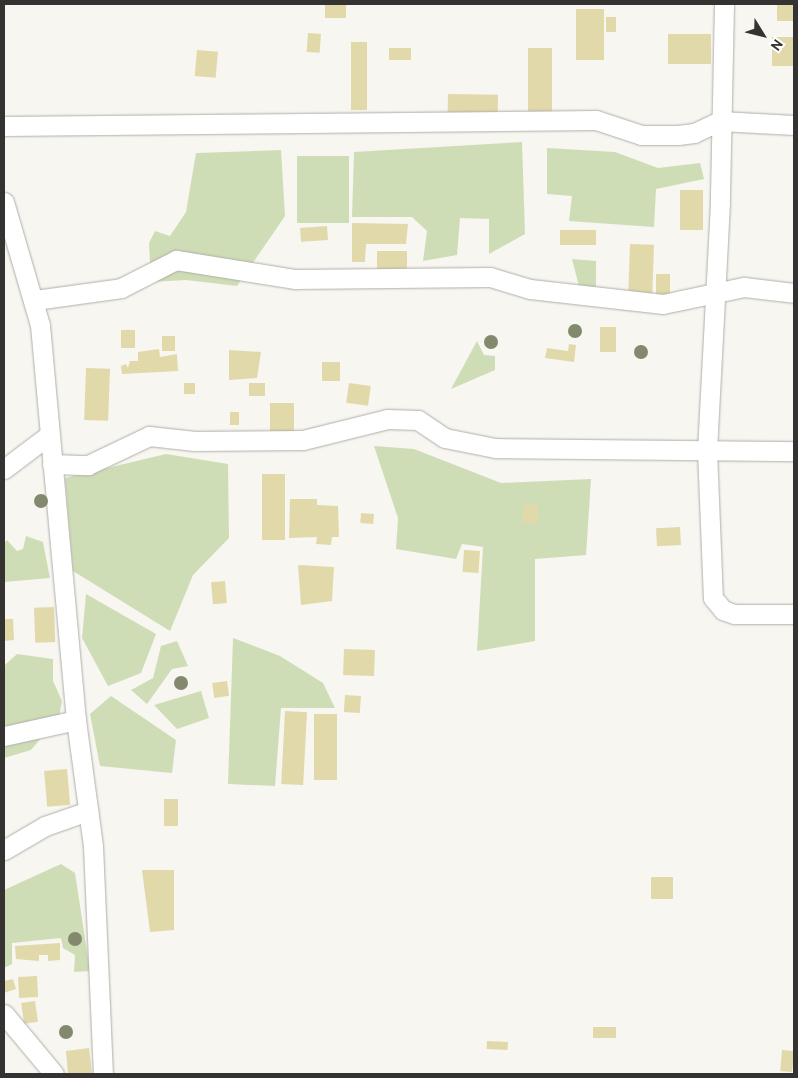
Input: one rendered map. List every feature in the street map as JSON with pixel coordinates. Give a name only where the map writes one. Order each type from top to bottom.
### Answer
[{"type":"street","points":[[724,4],[716,292],[707,450],[712,598],[722,610],[734,614],[794,614]]},
{"type":"street","points":[[4,126],[596,120],[641,135],[678,135],[720,121],[794,125]]},
{"type":"street","points":[[4,202],[12,248],[35,300],[40,325],[76,720],[88,811],[103,1074]]},
{"type":"street","points":[[35,300],[121,288],[143,273],[176,260],[295,278],[490,277],[530,289],[664,304],[744,287],[794,293]]},
{"type":"street","points":[[52,464],[88,465],[150,436],[194,441],[303,440],[387,419],[418,420],[445,438],[495,448],[794,451]]},
{"type":"street","points":[[4,469],[49,435]]},
{"type":"street","points":[[4,736],[76,720]]},
{"type":"street","points":[[4,850],[45,826],[88,811]]},
{"type":"street","points":[[4,1014],[54,1074]]},
{"type":"green space","points":[[522,142],[525,234],[489,254],[489,219],[460,218],[457,255],[423,261],[427,231],[412,217],[352,217],[354,152]]},
{"type":"green space","points":[[547,148],[615,152],[658,168],[700,163],[704,179],[656,189],[654,227],[569,221],[572,196],[547,194]]},
{"type":"green space","points":[[281,150],[285,216],[237,286],[186,280],[151,282],[149,243],[155,231],[170,236],[186,212],[196,153]]},
{"type":"green space","points":[[297,156],[349,156],[349,223],[297,223]]},
{"type":"green space","points":[[572,259],[596,261],[596,293],[581,294]]},
{"type":"green space","points":[[477,341],[484,355],[495,356],[495,370],[451,389]]},
{"type":"green space","points":[[374,446],[414,449],[501,483],[591,479],[586,555],[535,559],[535,641],[477,651],[483,547],[462,544],[456,559],[396,549],[398,518]]},
{"type":"green space","points":[[166,454],[228,464],[229,538],[193,575],[170,631],[73,571],[65,478]]},
{"type":"green space","points":[[26,536],[43,542],[50,578],[4,582],[4,544],[7,540],[17,551],[23,549]]},
{"type":"green space","points":[[86,594],[156,634],[141,673],[108,686],[82,638]]},
{"type":"green space","points":[[233,638],[280,656],[323,683],[335,708],[281,708],[275,786],[228,784]]},
{"type":"green space","points":[[177,641],[188,666],[172,669],[147,704],[131,690],[153,678],[161,646]]},
{"type":"green space","points":[[17,654],[53,659],[53,681],[62,701],[59,717],[31,750],[4,758],[4,666]]},
{"type":"green space","points":[[201,691],[209,718],[177,729],[154,705]]},
{"type":"green space","points":[[111,696],[176,740],[172,773],[100,766],[90,714]]},
{"type":"green space","points":[[61,864],[75,873],[90,971],[74,972],[75,955],[63,948],[61,938],[12,943],[12,964],[4,968],[4,890]]},
{"type":"building","points":[[325,4],[346,4],[346,18],[325,18]]},
{"type":"building","points":[[777,4],[793,4],[793,21],[777,21]]},
{"type":"building","points":[[576,9],[604,9],[604,60],[576,60]]},
{"type":"building","points":[[606,17],[616,17],[616,32],[606,32]]},
{"type":"building","points":[[308,33],[321,34],[320,53],[307,52]]},
{"type":"building","points":[[668,34],[711,34],[711,64],[668,64]]},
{"type":"building","points":[[772,37],[794,37],[794,66],[772,66]]},
{"type":"building","points":[[351,42],[367,42],[367,110],[351,110]]},
{"type":"building","points":[[389,48],[411,48],[411,60],[389,60]]},
{"type":"building","points":[[528,48],[552,48],[552,112],[528,112]]},
{"type":"building","points":[[197,50],[218,52],[216,78],[195,76]]},
{"type":"building","points":[[448,94],[498,95],[498,118],[448,117]]},
{"type":"building","points":[[680,190],[703,190],[703,230],[680,230]]},
{"type":"building","points":[[352,223],[408,224],[406,244],[366,244],[365,262],[352,262]]},
{"type":"building","points":[[327,226],[328,240],[301,242],[300,228]]},
{"type":"building","points":[[560,230],[596,230],[596,245],[560,245]]},
{"type":"building","points":[[630,244],[654,245],[652,299],[628,298]]},
{"type":"building","points":[[377,251],[407,251],[407,275],[377,275]]},
{"type":"building","points":[[656,274],[670,274],[670,295],[656,295]]},
{"type":"building","points":[[600,327],[616,327],[616,352],[600,352]]},
{"type":"building","points":[[121,330],[135,330],[135,348],[121,348]]},
{"type":"building","points":[[162,336],[175,336],[175,351],[162,351]]},
{"type":"building","points":[[569,344],[576,345],[574,362],[545,358],[547,348],[568,351]]},
{"type":"building","points":[[159,349],[160,357],[177,354],[178,371],[122,374],[121,366],[126,364],[128,368],[130,361],[138,361],[138,352]]},
{"type":"building","points":[[229,350],[261,352],[257,378],[229,380]]},
{"type":"building","points":[[322,362],[340,362],[340,381],[322,381]]},
{"type":"building","points":[[86,368],[110,369],[108,421],[84,420]]},
{"type":"building","points":[[184,383],[195,383],[195,394],[184,394]]},
{"type":"building","points":[[249,383],[265,383],[265,396],[249,396]]},
{"type":"building","points":[[349,383],[371,386],[368,406],[346,403]]},
{"type":"building","points":[[270,403],[294,403],[294,431],[270,431]]},
{"type":"building","points":[[230,412],[239,412],[239,425],[230,425]]},
{"type":"building","points":[[262,474],[285,474],[285,540],[262,540]]},
{"type":"building","points":[[290,499],[317,499],[317,505],[338,506],[339,537],[332,537],[331,545],[316,544],[317,537],[289,538]]},
{"type":"building","points":[[523,505],[538,505],[538,523],[523,523]]},
{"type":"building","points":[[361,513],[374,514],[373,524],[360,523]]},
{"type":"building","points":[[680,527],[681,545],[657,546],[656,528]]},
{"type":"building","points":[[464,550],[480,551],[478,573],[462,572]]},
{"type":"building","points":[[298,565],[334,567],[332,601],[301,605]]},
{"type":"building","points":[[225,581],[227,603],[213,604],[211,582]]},
{"type":"building","points":[[54,607],[55,642],[35,643],[34,608]]},
{"type":"building","points":[[4,619],[13,619],[14,640],[4,641]]},
{"type":"building","points":[[344,649],[375,650],[374,676],[343,675]]},
{"type":"building","points":[[227,681],[229,696],[214,698],[212,683]]},
{"type":"building","points":[[345,695],[361,696],[360,713],[344,712]]},
{"type":"building","points":[[285,711],[307,712],[303,785],[281,784]]},
{"type":"building","points":[[314,714],[337,714],[337,780],[314,780]]},
{"type":"building","points":[[67,769],[70,805],[47,807],[44,771]]},
{"type":"building","points":[[164,799],[178,799],[178,826],[164,826]]},
{"type":"building","points":[[142,870],[174,870],[174,930],[150,932]]},
{"type":"building","points":[[651,877],[673,877],[673,899],[651,899]]},
{"type":"building","points":[[60,943],[60,960],[48,961],[48,955],[39,955],[39,961],[16,959],[15,946]]},
{"type":"building","points":[[37,976],[38,997],[19,998],[18,977]]},
{"type":"building","points":[[13,979],[16,989],[4,993],[4,981]]},
{"type":"building","points":[[35,1001],[38,1022],[24,1024],[21,1003]]},
{"type":"building","points":[[593,1027],[616,1027],[616,1038],[593,1038]]},
{"type":"building","points":[[487,1041],[508,1042],[508,1050],[487,1049]]},
{"type":"building","points":[[89,1048],[92,1074],[68,1074],[66,1051]]},
{"type":"building","points":[[782,1050],[794,1051],[792,1072],[780,1071]]}]
